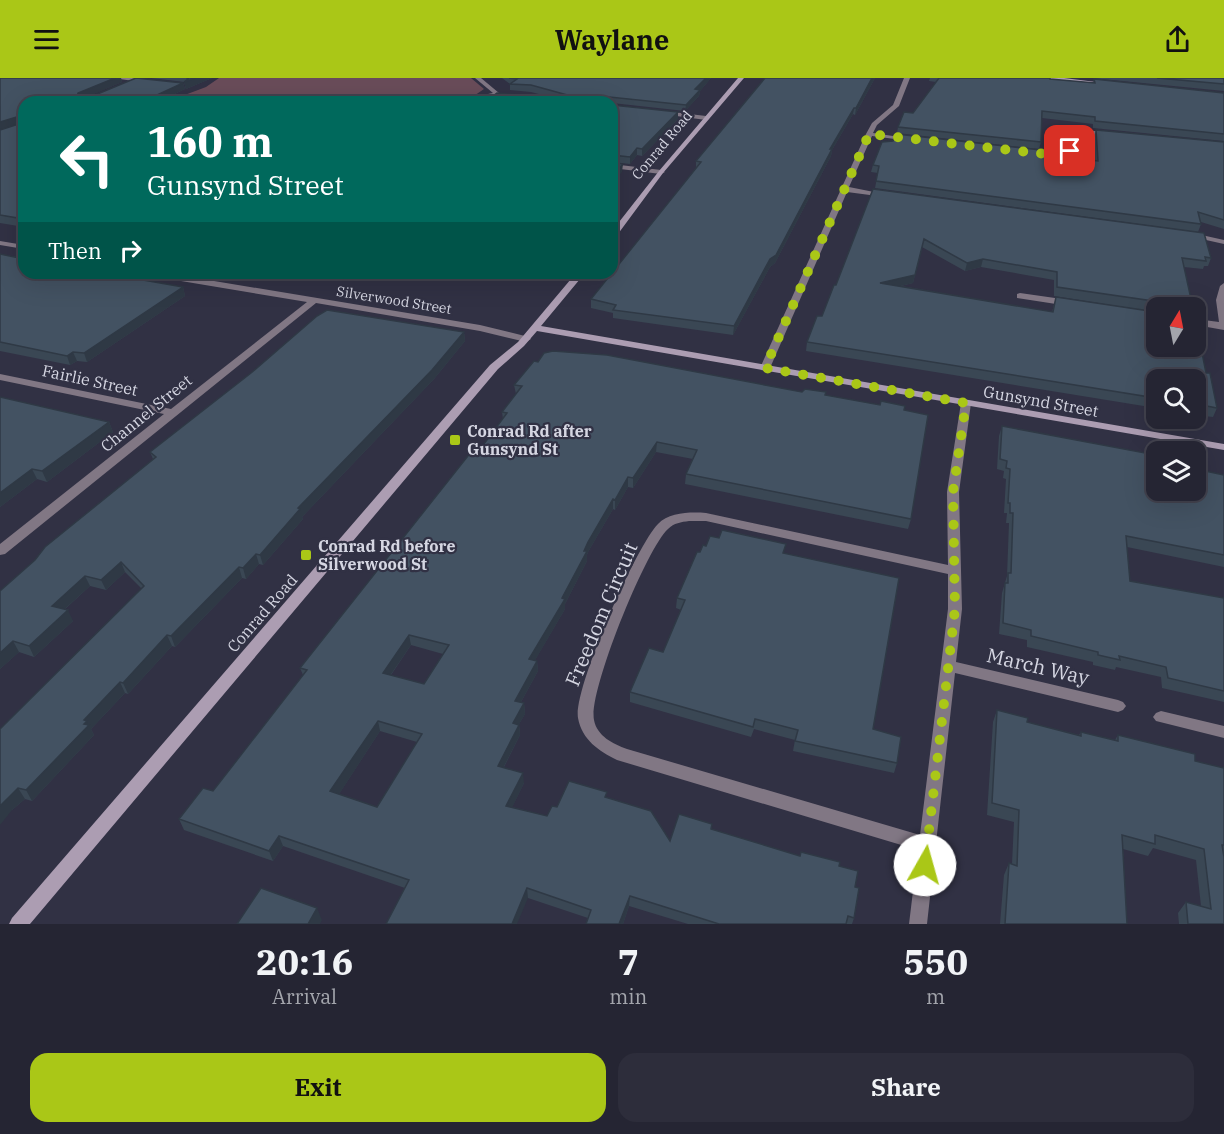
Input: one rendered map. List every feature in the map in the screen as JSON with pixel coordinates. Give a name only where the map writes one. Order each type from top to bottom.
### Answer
[{"type":"street","points":[[116,78],[153,82]]},
{"type":"street","points":[[478,78],[497,94]]},
{"type":"street","name":"Conrad Road","points":[[618,228],[661,172],[741,78]]},
{"type":"street","points":[[765,368],[869,134],[878,120],[896,106],[907,78]]},
{"type":"street","points":[[1046,78],[1117,85]]},
{"type":"street","points":[[125,85],[136,80]]},
{"type":"street","points":[[488,96],[497,94],[512,96]]},
{"type":"street","points":[[658,112],[706,118]]},
{"type":"street","points":[[1022,152],[1069,155],[1069,135],[1073,132],[1125,135]]},
{"type":"street","points":[[869,134],[918,140]]},
{"type":"street","points":[[618,167],[661,172]]},
{"type":"street","points":[[845,189],[895,196]]},
{"type":"street","points":[[1185,233],[1224,242]]},
{"type":"street","points":[[0,243],[18,246]]},
{"type":"street","name":"Silverwood Street","points":[[186,279],[313,301],[530,333]]},
{"type":"street","name":"Conrad Road","points":[[18,924],[494,367],[530,333],[576,279]]},
{"type":"street","points":[[1206,323],[1224,324],[1220,300],[1224,286]]},
{"type":"street","points":[[1020,296],[1077,304]]},
{"type":"street","name":"Channel Street","points":[[0,551],[313,301]]},
{"type":"street","name":"Gunsynd Street","points":[[530,333],[765,368],[1224,447]]},
{"type":"street","name":"Fairlie Street","points":[[0,377],[173,413]]},
{"type":"street","points":[[918,924],[955,609],[954,475],[966,403]]},
{"type":"street","name":"Freedom Circuit","points":[[927,845],[608,750],[586,727],[585,710],[627,593],[655,536],[663,526],[676,519],[706,517],[954,571]]},
{"type":"street","name":"March Way","points":[[948,666],[1118,706]]},
{"type":"street","points":[[1161,717],[1224,732]]},
{"type":"shaded area","points":[[219,78],[471,78],[484,89],[474,96],[182,96],[206,87]]},
{"type":"building","points":[[0,78],[115,78],[78,93],[77,96],[18,96],[18,117],[0,122]]},
{"type":"building","points":[[136,78],[183,83],[155,96],[93,96]]},
{"type":"building","points":[[509,78],[706,78],[695,89],[700,90],[686,105],[618,98],[618,96],[571,96],[531,85],[510,84],[517,79]]},
{"type":"building","points":[[765,78],[872,78],[830,149],[832,149],[776,255],[770,259],[734,326],[613,310],[616,305],[591,299],[607,279],[618,279],[618,265],[701,162],[696,161]]},
{"type":"building","points":[[939,78],[1050,78],[1095,83],[1094,79],[1224,93],[1224,134],[1095,121],[1095,117],[1042,111],[1041,142],[898,127],[904,112],[913,113]]},
{"type":"building","points":[[1157,78],[1224,78],[1224,84]]},
{"type":"building","points":[[497,93],[531,96],[493,96]]},
{"type":"building","points":[[618,106],[678,112],[642,149],[637,148],[630,157],[618,156]]},
{"type":"building","points":[[18,124],[18,218],[0,215],[0,130]]},
{"type":"building","points":[[1096,130],[1224,142],[1224,220],[1198,212],[1201,224],[876,181],[879,166],[873,165],[882,142],[893,141],[896,134],[1041,150],[1041,155],[1098,161]]},
{"type":"building","points":[[873,189],[1204,233],[1211,258],[1205,257],[1206,261],[1182,258],[1191,297],[1146,297],[1146,300],[1057,287],[1057,272],[983,259],[967,263],[924,239],[915,275],[880,283],[1053,312],[1056,297],[1146,310],[1146,357],[1203,357],[1205,369],[1146,369],[1146,396],[807,342],[817,316],[822,316],[834,285],[836,285]]},
{"type":"building","points":[[0,254],[18,258],[18,279],[137,279],[183,287],[84,353],[73,352],[67,356],[0,342]]},
{"type":"building","points":[[327,310],[464,332],[432,370],[298,508],[300,509],[260,555],[256,554],[243,568],[239,567],[171,636],[167,635],[123,683],[120,682],[84,720],[87,721],[84,724],[89,725],[26,790],[18,788],[0,806],[0,729],[144,586],[121,562],[101,580],[85,576],[52,606],[68,610],[29,646],[13,641],[0,653],[0,591],[35,560],[45,547],[156,457],[150,452]]},
{"type":"building","points":[[553,351],[607,355],[802,392],[805,389],[826,392],[825,395],[880,405],[881,401],[905,406],[904,410],[928,415],[911,519],[686,474],[697,450],[657,442],[633,478],[628,477],[615,500],[613,499],[588,542],[584,551],[587,551],[562,598],[565,599],[529,659],[537,661],[515,701],[524,703],[513,723],[519,725],[498,766],[523,773],[506,806],[547,816],[552,806],[557,807],[569,781],[607,792],[605,797],[651,811],[670,841],[679,814],[712,824],[711,829],[800,856],[801,852],[840,862],[839,866],[858,871],[855,887],[859,888],[854,918],[848,916],[846,924],[719,924],[630,896],[619,924],[586,924],[591,910],[527,888],[512,924],[386,924],[409,880],[279,836],[269,851],[179,819],[203,788],[213,791],[307,670],[300,668],[475,447],[481,448],[507,413],[502,412],[522,386],[514,385],[534,361],[538,362],[544,353]],"holes":[[[409,635],[449,645],[424,684],[383,673]],[[378,721],[422,734],[377,807],[330,791]]]},
{"type":"building","points":[[1206,373],[1210,373],[1217,408],[1206,406]]},
{"type":"building","points":[[0,397],[109,422],[42,471],[32,469],[0,493]]},
{"type":"building","points":[[1002,426],[1146,453],[1146,501],[1206,501],[1206,471],[1224,475],[1224,555],[1126,536],[1130,581],[1224,598],[1224,691],[1168,678],[1166,667],[1119,656],[1120,660],[1098,655],[1098,652],[1031,636],[1031,630],[1003,623],[1005,583],[1008,583],[1008,573],[1011,573],[1013,513],[1010,513],[1010,503],[1008,503],[1010,469],[1006,468],[1007,461],[1000,459]]},
{"type":"building","points":[[722,530],[786,544],[783,553],[899,578],[873,729],[901,737],[897,763],[795,741],[798,730],[755,719],[753,727],[630,692],[649,648],[663,652],[685,600],[677,598],[697,552],[700,552],[703,545],[706,546],[710,536],[719,538]]},
{"type":"building","points":[[997,710],[1028,718],[1027,722],[1081,736],[1081,732],[1118,741],[1118,735],[1195,754],[1195,761],[1224,768],[1224,845],[1222,845],[1224,924],[1188,924],[1186,902],[1211,909],[1204,849],[1155,835],[1155,844],[1122,835],[1127,924],[1005,924],[1009,863],[1017,866],[1019,810],[992,803]]},
{"type":"building","points":[[261,888],[317,908],[308,924],[237,924]]},
{"type":"place","name":"Conrad Rd after Gunsynd St","points":[[455,440]]},
{"type":"place","name":"Conrad Rd before Silverwood St","points":[[306,555]]},
{"type":"route","points":[[925,865],[955,609],[953,492],[966,403],[765,368],[869,134],[1045,154],[1063,155],[1070,151]]}]
